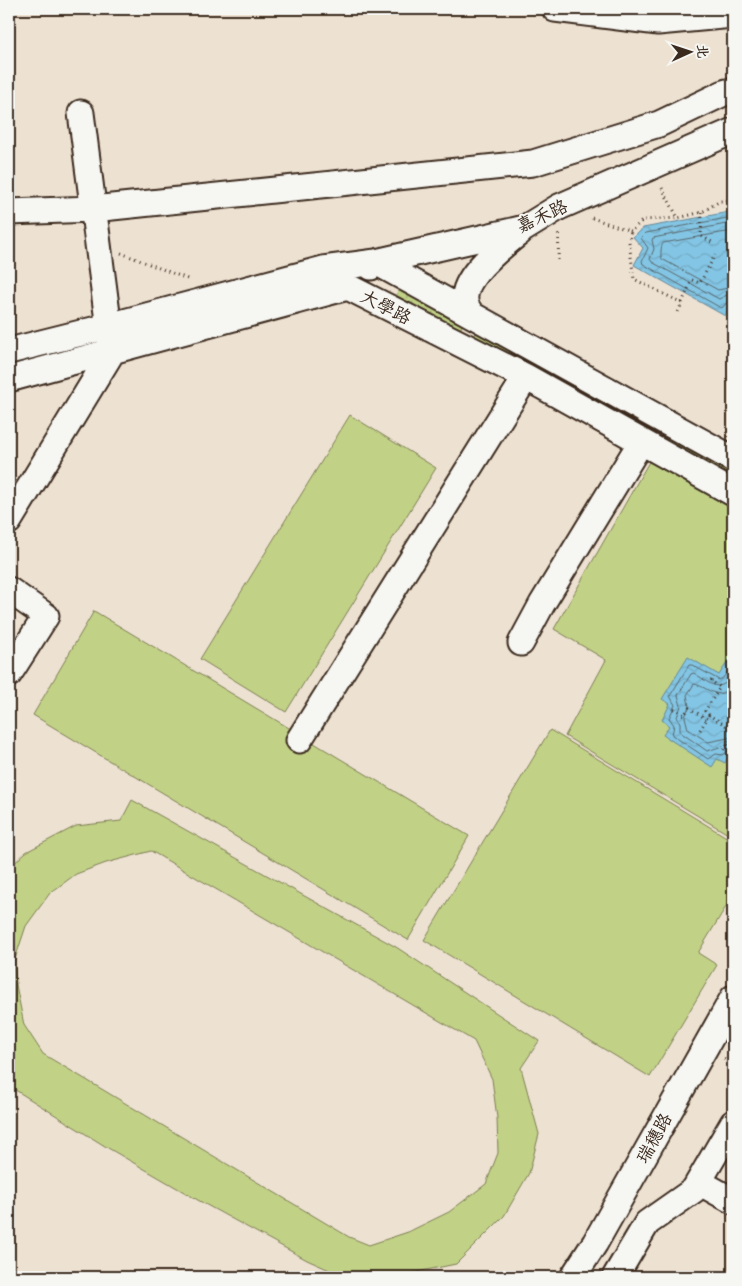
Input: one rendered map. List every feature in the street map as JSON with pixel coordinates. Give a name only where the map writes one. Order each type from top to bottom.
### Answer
[{"type":"street","points":[[555,9],[658,22],[733,16]]},
{"type":"street","points":[[9,212],[93,209],[533,163],[659,124],[726,92],[733,92]]},
{"type":"street","points":[[9,521],[112,352],[81,113]]},
{"type":"street","name":"嘉禾路","points":[[348,287],[376,262],[525,228],[560,207],[733,131]]},
{"type":"street","points":[[472,315],[465,304],[465,294],[471,278],[487,258],[525,228]]},
{"type":"street","points":[[9,351],[323,268],[376,262],[733,459]]},
{"type":"street","name":"大學路","points":[[9,379],[348,287],[526,377],[733,493]]},
{"type":"street","points":[[299,740],[526,377]]},
{"type":"street","points":[[521,643],[542,604],[641,442]]},
{"type":"street","points":[[9,590],[46,616],[9,674]]},
{"type":"street","name":"瑞穗路","points":[[573,1277],[595,1243],[733,998]]},
{"type":"street","points":[[615,1277],[647,1223],[694,1190],[733,1123]]},
{"type":"street","points":[[699,1182],[733,1201]]},
{"type":"path","points":[[651,168],[678,218]]},
{"type":"path","points":[[682,303],[634,279],[629,242],[631,232],[643,220],[678,218],[702,212],[720,201],[733,201]]},
{"type":"path","points":[[560,207],[631,232]]},
{"type":"path","points":[[702,212],[701,236],[712,242]]},
{"type":"path","points":[[98,244],[192,280]]},
{"type":"path","points":[[678,312],[692,280],[700,284],[714,255]]},
{"type":"path","points":[[708,717],[705,711],[720,687],[711,681],[713,678]]},
{"type":"path","points":[[674,709],[684,715],[689,708],[733,730]]},
{"type":"path","points":[[700,730],[708,717]]},
{"type":"path","points":[[724,750],[733,736]]},
{"type":"shaded area","points":[[9,9],[733,9],[733,1277],[9,1277]]},
{"type":"green space","points":[[400,288],[463,324],[459,331],[396,295]]},
{"type":"green space","points":[[476,333],[619,410],[616,416],[473,340]]},
{"type":"green space","points":[[350,415],[436,468],[286,712],[200,659]]},
{"type":"green space","points":[[664,433],[733,471],[733,481],[660,440]]},
{"type":"green space","points":[[650,460],[733,508],[733,837],[565,736],[606,660],[554,629]]},
{"type":"green space","points":[[94,611],[469,836],[408,940],[33,715]]},
{"type":"green space","points":[[550,730],[733,841],[733,895],[698,953],[717,965],[650,1077],[424,940]]},
{"type":"green space","points":[[132,800],[396,947],[539,1041],[521,1068],[539,1134],[529,1173],[504,1216],[456,1264],[400,1277],[345,1277],[307,1260],[203,1203],[108,1148],[9,1086],[9,868],[26,852],[76,826],[121,821]],"holes":[[[151,851],[474,1041],[492,1079],[497,1118],[498,1153],[486,1184],[449,1212],[408,1232],[369,1245],[349,1237],[43,1054],[24,1025],[16,985],[14,962],[26,926],[50,893],[76,874],[106,863]]]},
{"type":"water","points":[[729,212],[733,215],[733,307],[730,305],[725,316],[634,265],[643,248],[633,237],[643,228]]},
{"type":"water","points":[[688,657],[719,675],[730,658],[733,660],[733,757],[730,755],[725,763],[717,759],[712,767],[663,735],[669,726],[662,720],[670,704],[662,699]]}]
